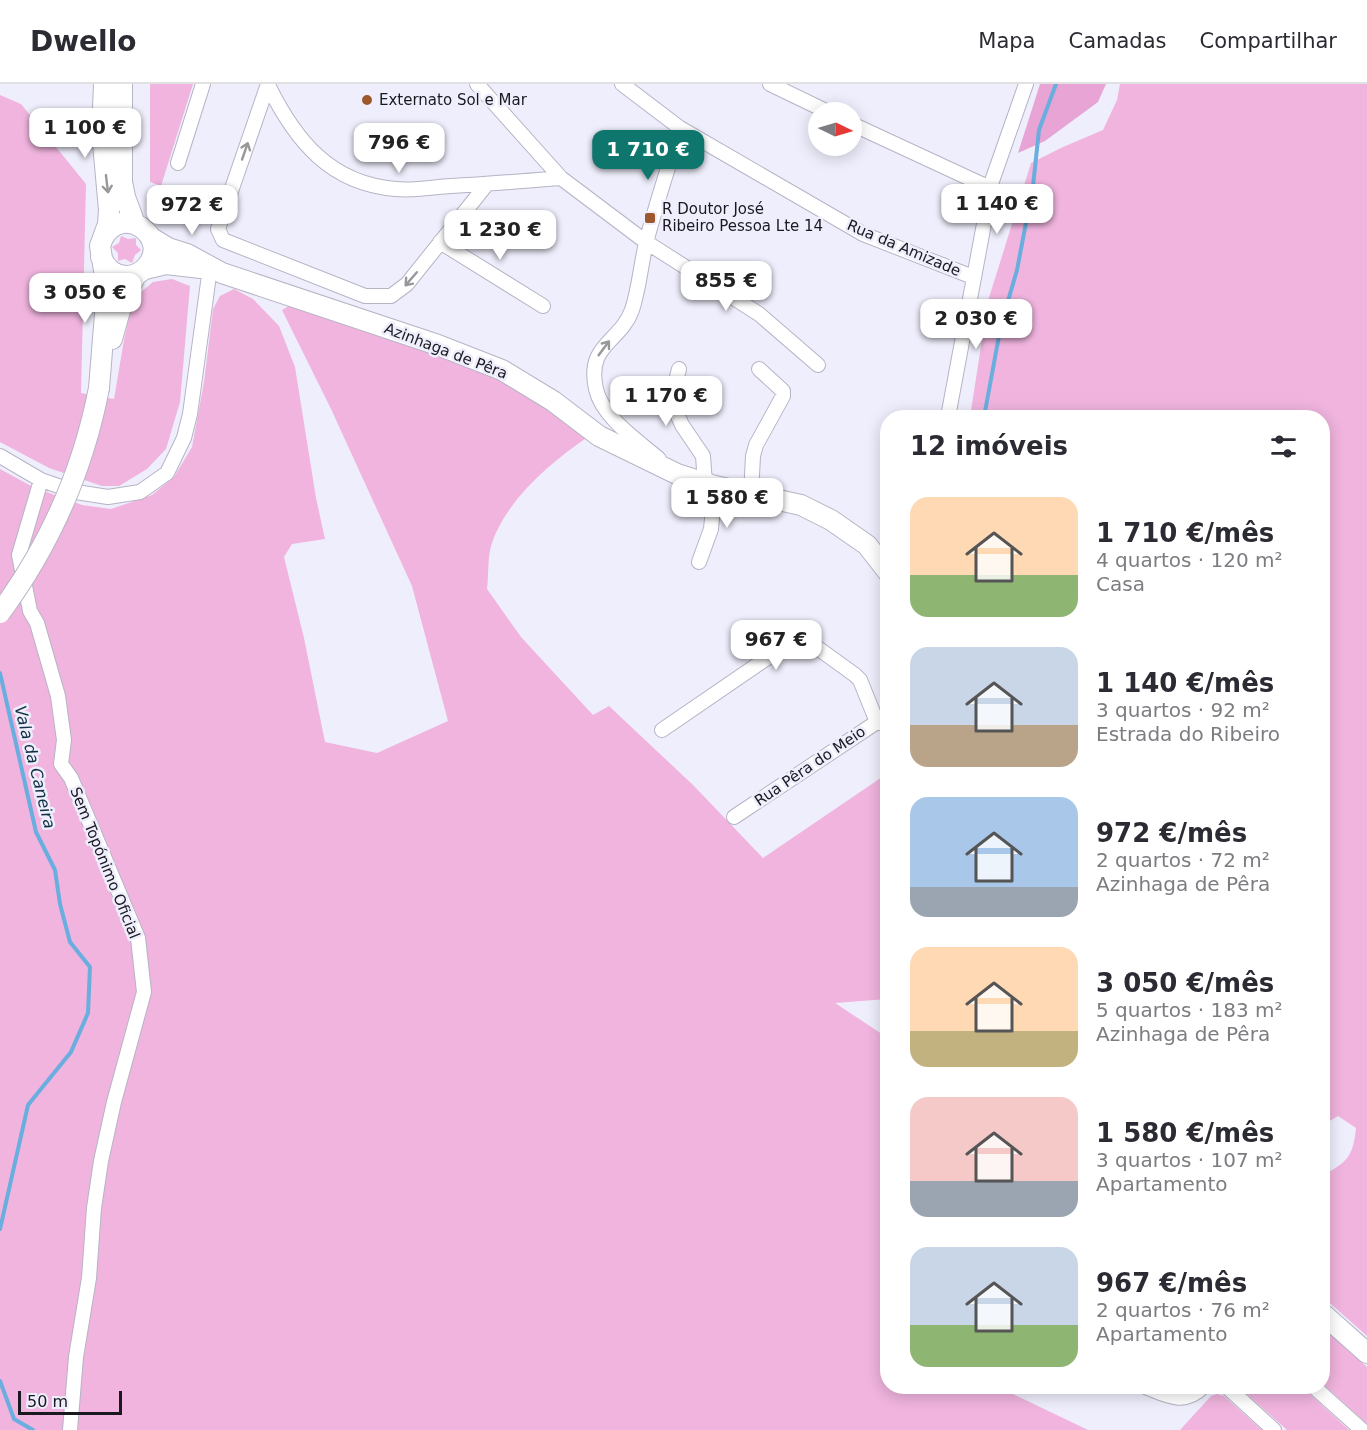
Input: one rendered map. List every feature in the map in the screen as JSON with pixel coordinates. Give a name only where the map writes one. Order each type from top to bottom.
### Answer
[{"type":"main road","points":[[99,388],[107,289],[102,249],[109,210],[102,132],[104,84]]},
{"type":"main road","points":[[122,84],[122,183],[135,224]]},
{"type":"main road","points":[[0,613],[32,566],[60,513],[86,444],[120,305],[141,271],[151,261],[153,252],[150,237],[143,228],[135,224],[115,225],[107,231],[102,249],[107,267],[117,274],[128,276],[141,271]]},
{"type":"main road","name":"Azinhaga de Pêra","points":[[150,237],[164,246],[187,254],[210,268],[266,289],[438,345],[502,370],[553,401],[599,436],[676,474],[710,485],[801,505],[831,520],[867,545],[880,562]]},
{"type":"main road","name":"Azinhaga de Pêra","points":[[141,271],[166,264],[210,268]]},
{"type":"main road","points":[[1330,1320],[1367,1353]]},
{"type":"street","points":[[178,163],[203,84]]},
{"type":"street","points":[[477,84],[561,178],[646,242],[759,314],[818,365]]},
{"type":"street","name":"Rua da Amizade","points":[[622,84],[680,128],[863,234],[973,277]]},
{"type":"street","points":[[770,84],[808,102]]},
{"type":"street","points":[[949,410],[990,188],[1026,84]]},
{"type":"street","points":[[268,85],[288,124],[308,148],[324,162],[356,181],[401,189],[561,178]]},
{"type":"street","points":[[268,85],[218,229],[223,240],[365,296],[391,296],[407,284],[487,184]]},
{"type":"street","points":[[676,474],[626,432],[601,405],[594,370],[597,357],[624,324],[632,310],[646,242],[680,128]]},
{"type":"street","points":[[862,129],[990,188]]},
{"type":"street","points":[[440,242],[543,306]]},
{"type":"street","points":[[0,456],[41,480],[76,492],[108,497],[140,492],[167,473],[184,438],[190,414],[210,268]]},
{"type":"street","points":[[679,369],[672,397],[673,405],[682,425],[703,456],[710,485],[711,529],[699,562]]},
{"type":"street","points":[[751,494],[753,456],[756,445],[783,396],[783,390],[759,369]]},
{"type":"street","name":"Sem Topónimo Oficial","points":[[41,480],[19,555],[30,611],[37,623],[58,696],[64,740],[62,764],[71,778],[138,938],[144,992],[114,1102],[101,1161],[94,1208],[89,1278],[76,1357],[70,1430]]},
{"type":"street","points":[[662,730],[789,643],[798,640],[808,641],[855,675],[860,680],[880,719]]},
{"type":"street","name":"Rua Pêra do Meio","points":[[734,818],[880,724]]},
{"type":"street","points":[[1164,1394],[1182,1399],[1194,1394]]},
{"type":"street","points":[[1235,1394],[1274,1430]]},
{"type":"street","points":[[1322,1394],[1362,1430]]},
{"type":"shaded area","points":[[150,84],[193,84],[161,186],[150,182]]},
{"type":"shaded area","points":[[1040,84],[1106,84],[1098,102],[1045,141],[1018,153]]},
{"type":"shaded area","points":[[1120,84],[1367,84],[1367,1336],[1330,1303],[1330,1171],[1348,1157],[1356,1128],[1338,1116],[1330,1121],[1330,410],[971,410],[988,301],[1031,163],[1103,130],[1117,100]]},
{"type":"shaded area","points":[[0,95],[21,104],[86,184],[81,393],[114,399],[133,299],[153,282],[172,279],[190,286],[180,402],[166,449],[147,469],[119,486],[102,486],[49,468],[0,442]]},
{"type":"shaded area","points":[[121,236],[128,239],[136,238],[136,245],[141,250],[135,255],[132,263],[125,259],[118,261],[118,253],[112,247],[119,243]]},
{"type":"shaded area","points":[[234,289],[253,299],[279,326],[295,367],[316,498],[325,539],[292,544],[284,557],[304,638],[325,742],[377,753],[448,721],[412,586],[331,409],[282,310],[292,304],[505,378],[591,435],[547,469],[508,511],[490,548],[487,589],[521,637],[593,715],[609,706],[693,785],[763,858],[880,778],[880,1000],[835,1003],[880,1033],[880,1394],[1013,1394],[1088,1430],[0,1430],[0,469],[33,487],[82,505],[111,509],[152,495],[174,477],[192,447],[204,382],[213,309],[220,296]]},
{"type":"shaded area","points":[[1330,1333],[1367,1367],[1367,1424],[1330,1390]]},
{"type":"shaded area","points":[[1217,1394],[1224,1396],[1262,1430],[1180,1430],[1211,1396]]},
{"type":"shaded area","points":[[1247,1394],[1310,1394],[1349,1430],[1287,1430]]},
{"type":"waterway","points":[[985,410],[1001,325],[1017,270],[1033,186],[1039,130],[1056,84]]},
{"type":"waterway","name":"Vala da Caneira","points":[[0,673],[36,832],[55,870],[60,904],[70,942],[90,967],[88,1013],[71,1052],[28,1105],[0,1229]]},
{"type":"waterway","name":"Vala da Caneira","points":[[0,1381],[14,1419],[33,1430]]},
{"type":"place","name":"Externato Sol e Mar","points":[[367,100]]},
{"type":"place","name":"R Doutor José Ribeiro Pessoa Lte 14","points":[[650,218]]}]
